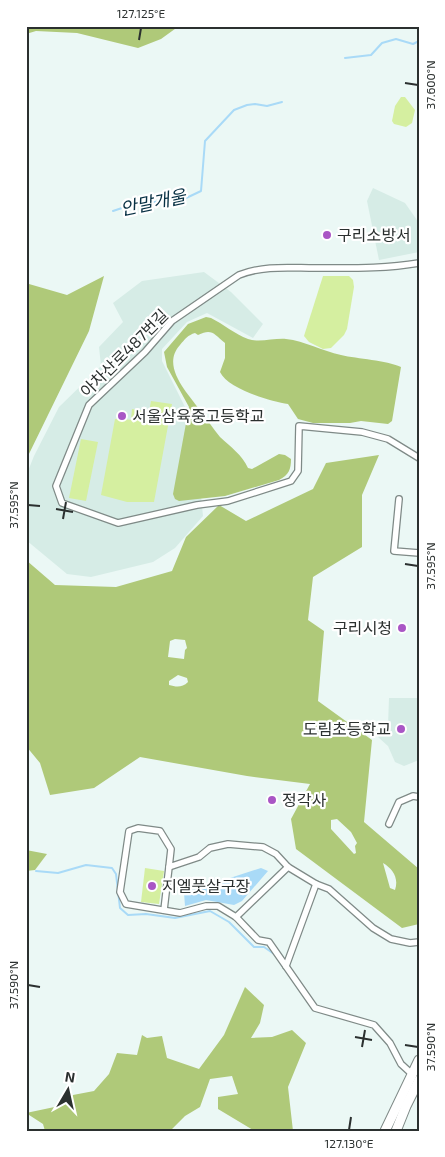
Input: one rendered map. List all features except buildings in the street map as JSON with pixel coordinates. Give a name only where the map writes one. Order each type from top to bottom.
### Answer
[{"type":"main road","points":[[396,1131],[417,1077],[419,1060]]},
{"type":"main road","points":[[385,1131],[417,1077]]},
{"type":"street","name":"아차산로487번길","points":[[419,264],[393,268],[272,267],[239,275],[172,322],[145,352],[89,405],[56,486],[62,503],[118,523],[189,507],[228,501],[291,481],[298,471],[299,426],[362,432],[388,439],[419,458]]},
{"type":"street","points":[[399,498],[394,551],[419,552]]},
{"type":"street","points":[[389,824],[399,802],[413,796],[419,797]]},
{"type":"street","points":[[164,910],[171,849],[160,830],[138,828],[129,831],[120,892],[126,904],[164,910],[180,912],[206,906],[218,906],[236,917],[258,940],[269,942],[315,1008],[374,1024],[390,1043],[401,1064],[417,1077]]},
{"type":"street","points":[[169,867],[199,857],[210,848],[228,844],[262,847],[276,854],[288,867],[329,890],[373,928],[391,939],[410,943],[419,942]]},
{"type":"street","points":[[236,917],[288,867]]},
{"type":"street","points":[[286,966],[316,884]]},
{"type":"shaded area","points":[[373,188],[405,203],[419,223],[419,252],[379,260],[367,201]]},
{"type":"shaded area","name":"서울삼육중고등학교","points":[[204,272],[231,292],[263,324],[253,338],[207,313],[187,322],[162,349],[162,361],[194,425],[203,516],[175,548],[153,562],[91,577],[67,574],[26,540],[26,476],[34,456],[59,407],[101,366],[99,347],[123,322],[113,303],[142,281]]},
{"type":"shaded area","name":"도림초등학교","points":[[389,698],[419,698],[419,760],[404,766],[395,762],[388,746],[378,737],[380,732],[388,725]]},
{"type":"green space","points":[[26,26],[179,26],[161,39],[138,48],[77,33],[36,31],[26,34]]},
{"type":"green space","points":[[401,97],[405,97],[415,110],[412,123],[406,127],[394,124],[392,121],[395,106]]},
{"type":"green space","points":[[104,276],[89,331],[26,460],[26,284],[67,295]]},
{"type":"green space","points":[[323,276],[349,276],[353,280],[354,287],[347,329],[344,335],[331,348],[323,349],[309,342],[304,336]]},
{"type":"green space","points":[[206,317],[248,339],[293,340],[334,353],[401,367],[392,421],[388,424],[361,421],[350,423],[313,423],[298,419],[288,404],[250,393],[231,384],[220,372],[225,358],[225,343],[210,332],[198,335],[195,333],[183,341],[175,353],[173,362],[178,380],[215,431],[239,455],[248,468],[252,469],[279,454],[291,459],[291,463],[287,474],[279,480],[225,496],[179,501],[175,499],[173,494],[189,407],[167,367],[164,352],[188,324]]},
{"type":"green space","points":[[151,401],[172,404],[154,502],[127,502],[101,495],[115,419],[137,420],[131,419],[132,409],[149,412]]},
{"type":"green space","points":[[81,439],[98,442],[86,501],[69,498]]},
{"type":"green space","points":[[379,455],[362,495],[362,547],[313,577],[308,620],[324,631],[318,701],[372,740],[364,822],[419,869],[419,924],[402,928],[296,849],[291,819],[310,784],[247,776],[140,757],[94,788],[50,795],[40,763],[26,746],[26,560],[55,585],[116,587],[172,571],[186,537],[219,505],[246,521],[313,489],[326,463]],"holes":[[[175,639],[185,640],[187,648],[184,659],[168,657],[170,641]],[[178,675],[187,678],[188,682],[177,687],[169,685],[169,681]],[[337,819],[351,832],[357,843],[355,846],[356,853],[354,854],[331,829],[331,820]],[[383,863],[390,868],[396,878],[395,890],[390,888]]]},
{"type":"green space","points":[[26,850],[47,854],[35,870],[26,871]]},
{"type":"green space","name":"지엘풋살구장","points":[[145,868],[164,871],[159,904],[141,902]]},
{"type":"green space","points":[[245,987],[264,1005],[260,1023],[251,1038],[272,1037],[292,1030],[306,1043],[288,1087],[293,1131],[253,1130],[218,1109],[218,1097],[238,1094],[232,1076],[210,1079],[200,1107],[185,1116],[170,1131],[45,1131],[43,1124],[26,1113],[64,1105],[73,1095],[94,1091],[109,1074],[117,1053],[137,1055],[142,1035],[147,1038],[162,1036],[167,1058],[199,1069],[224,1035]]},
{"type":"water","points":[[261,868],[268,871],[242,901],[234,905],[206,900],[185,906],[184,893]]},
{"type":"waterway","name":"안말개울","points":[[345,58],[371,55],[382,43],[396,39],[413,44],[419,41]]},
{"type":"waterway","name":"안말개울","points":[[113,211],[137,203],[182,200],[201,191],[205,141],[234,110],[247,105],[267,106],[282,102]]},
{"type":"waterway","points":[[36,871],[58,873],[86,865],[112,868],[116,874],[120,908],[128,915],[146,914],[175,918],[210,911],[229,922],[254,947],[264,947],[274,954]]},
{"type":"place","name":"구리소방서","points":[[327,235]]},
{"type":"place","name":"서울삼육중고등학교","points":[[122,416]]},
{"type":"place","name":"구리시청","points":[[402,628]]},
{"type":"place","name":"도림초등학교","points":[[401,729]]},
{"type":"place","name":"정각사","points":[[272,800]]},
{"type":"place","name":"지엘풋살구장","points":[[152,886]]}]
